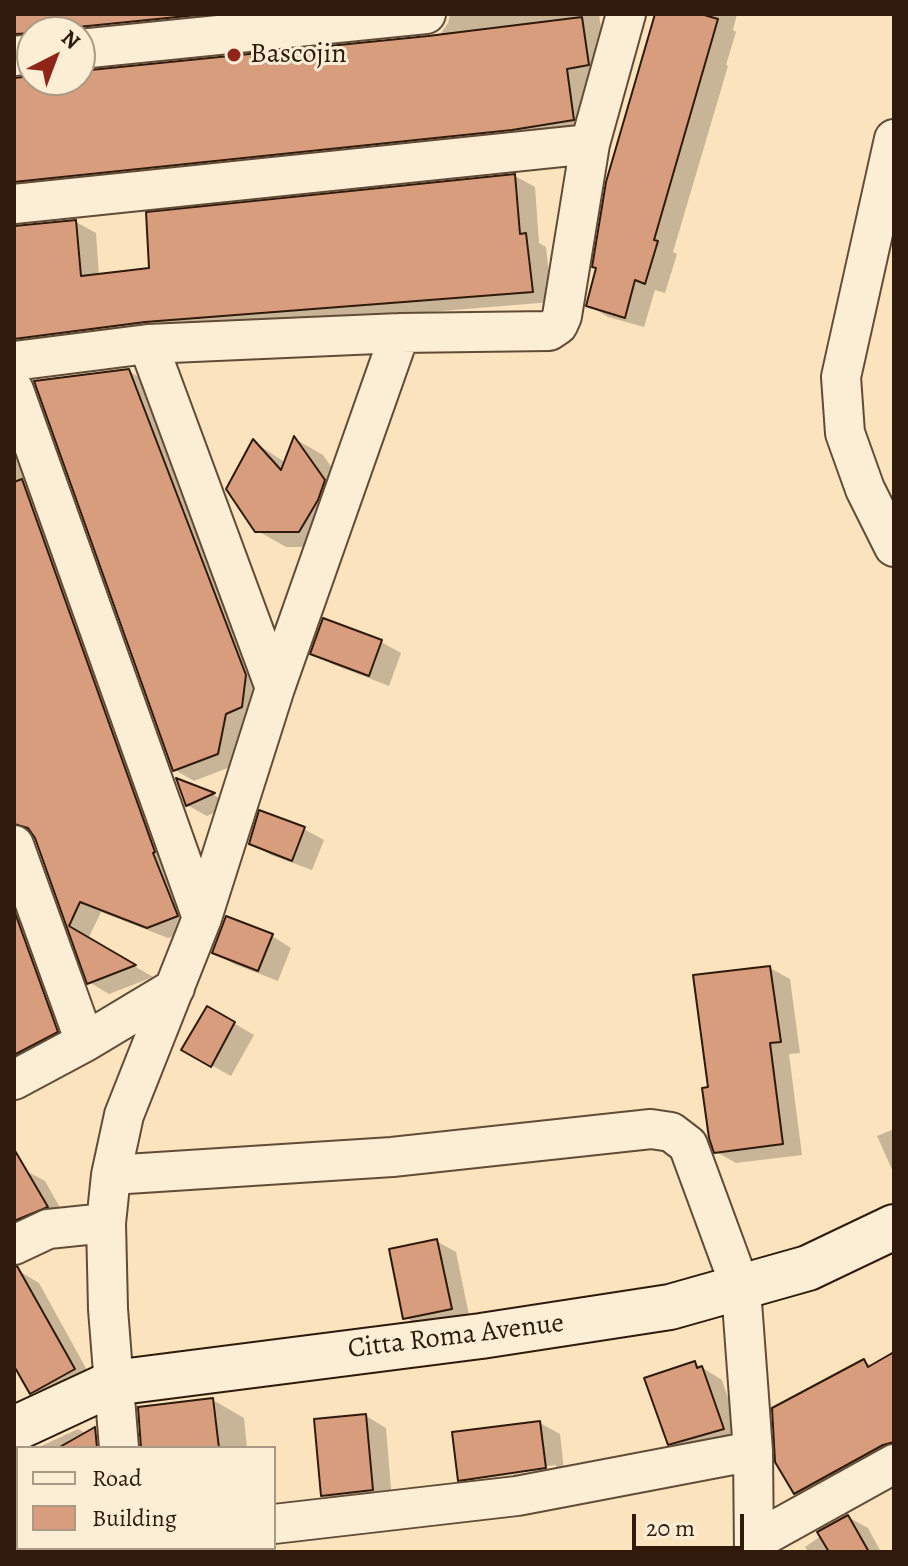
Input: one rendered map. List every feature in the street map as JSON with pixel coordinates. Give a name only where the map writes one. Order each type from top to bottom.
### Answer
[{"type":"street","points":[[96,47],[426,14]]},
{"type":"street","points":[[14,361],[148,344],[400,333],[549,331],[558,325],[562,316],[590,144],[626,14]]},
{"type":"street","points":[[894,139],[841,377],[845,433],[879,486],[894,547]]},
{"type":"street","points":[[14,204],[590,144]]},
{"type":"street","points":[[119,1446],[108,1309],[106,1223],[111,1175],[124,1115],[202,918],[275,688],[400,333]]},
{"type":"street","points":[[148,344],[275,688]]},
{"type":"street","points":[[14,390],[202,918]]},
{"type":"street","points":[[14,845],[85,1042]]},
{"type":"street","points":[[14,1080],[175,988]]},
{"type":"street","points":[[111,1175],[392,1157],[651,1129],[671,1132],[688,1145],[741,1289],[753,1451],[754,1547]]},
{"type":"street","points":[[14,1245],[48,1229],[106,1223]]},
{"type":"street","name":"Citta Roma Avenue","points":[[14,1429],[113,1383],[670,1307],[808,1268],[894,1227]]},
{"type":"street","points":[[276,1524],[517,1496],[753,1451]]},
{"type":"street","points":[[754,1547],[894,1464]]},
{"type":"building","points":[[14,14],[207,14],[96,25],[96,16],[16,16],[14,34]]},
{"type":"building","points":[[655,14],[701,14],[718,19],[654,240],[658,241],[645,284],[635,280],[625,318],[586,306],[596,268],[592,267],[606,182]]},
{"type":"building","points":[[582,17],[589,65],[567,69],[574,120],[512,130],[14,182],[14,78],[16,96],[96,96],[96,69]]},
{"type":"building","points":[[515,174],[520,234],[526,233],[533,292],[145,322],[14,339],[14,226],[76,220],[81,276],[149,268],[146,212]]},
{"type":"building","points":[[129,369],[246,675],[242,707],[226,714],[218,754],[173,771],[34,381]]},
{"type":"building","points":[[294,436],[325,480],[318,500],[299,532],[255,532],[226,489],[253,439],[281,470]]},
{"type":"building","points":[[22,479],[178,916],[147,928],[80,902],[69,926],[136,965],[87,984],[35,838],[28,828],[14,824],[14,482]]},
{"type":"building","points":[[323,618],[382,640],[369,676],[310,654]]},
{"type":"building","points":[[176,778],[215,793],[186,806]]},
{"type":"building","points":[[259,810],[305,827],[292,861],[249,844]]},
{"type":"building","points":[[14,910],[58,1032],[14,1055]]},
{"type":"building","points":[[226,916],[273,934],[258,971],[212,953]]},
{"type":"building","points":[[770,966],[781,1042],[770,1043],[783,1144],[714,1153],[702,1088],[708,1087],[693,975]]},
{"type":"building","points":[[207,1006],[235,1022],[211,1067],[181,1050]]},
{"type":"building","points":[[14,1149],[48,1207],[14,1221]]},
{"type":"building","points":[[437,1239],[452,1309],[403,1319],[389,1249]]},
{"type":"building","points":[[17,1266],[75,1369],[30,1394],[14,1366],[14,1267]]},
{"type":"building","points":[[894,1352],[894,1442],[883,1445],[794,1494],[775,1462],[772,1408],[864,1359],[868,1367]]},
{"type":"building","points":[[695,1361],[697,1368],[702,1366],[724,1429],[668,1445],[644,1378]]},
{"type":"building","points":[[213,1398],[219,1446],[141,1446],[138,1407]]},
{"type":"building","points":[[366,1414],[373,1490],[321,1496],[314,1419]]},
{"type":"building","points":[[540,1421],[546,1468],[458,1481],[452,1432]]},
{"type":"building","points":[[95,1427],[97,1446],[62,1446]]},
{"type":"building","points":[[848,1515],[869,1552],[829,1552],[817,1532]]},
{"type":"place","name":"Bascojin","points":[[234,55]]}]
